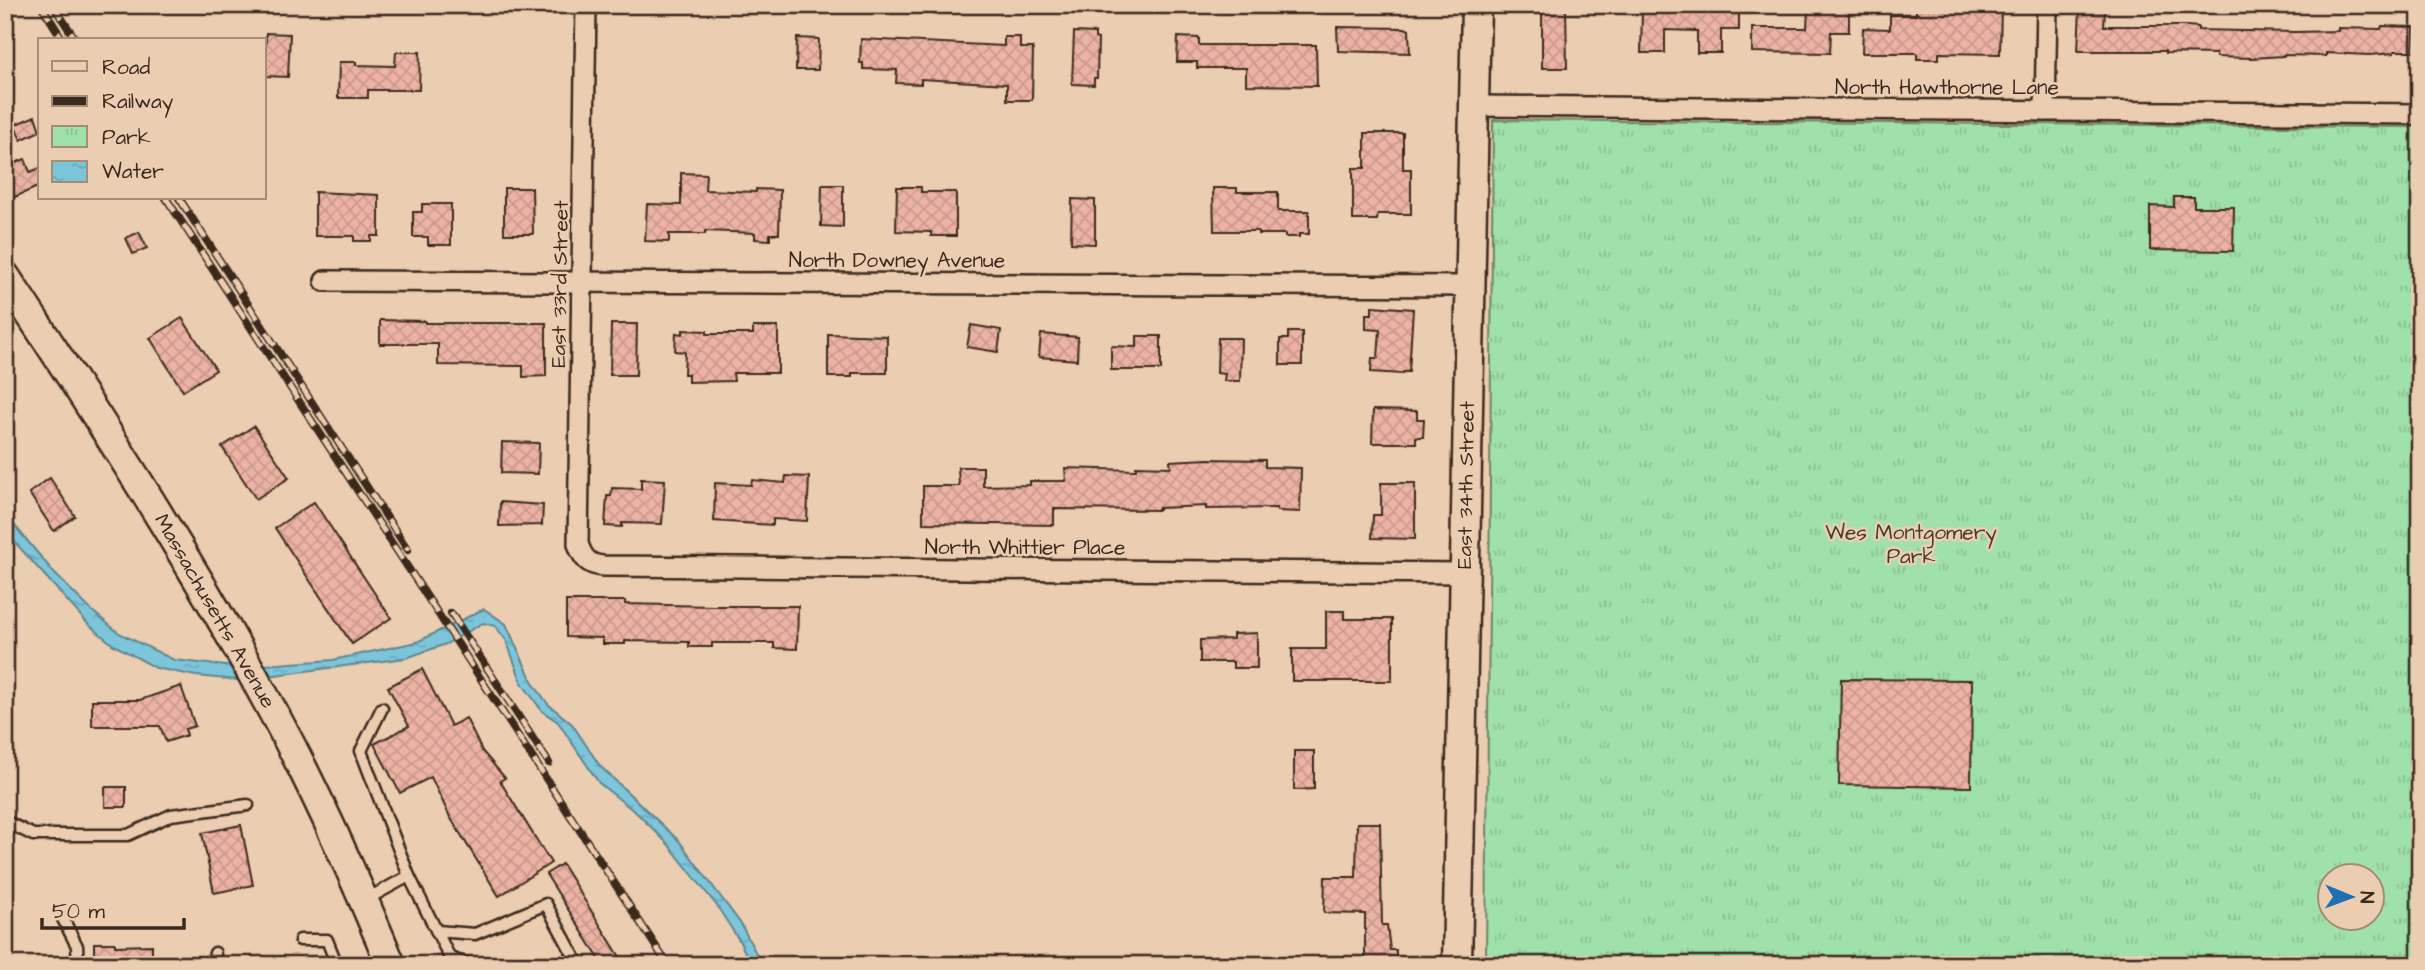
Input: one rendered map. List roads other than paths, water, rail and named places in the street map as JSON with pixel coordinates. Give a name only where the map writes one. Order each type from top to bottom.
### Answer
[{"type":"main road","name":"East 34th Street","points":[[1457,965],[1476,5]]},
{"type":"main road","name":"Massachusetts Avenue","points":[[5,276],[125,458],[263,692],[313,790],[391,965]]},
{"type":"street","name":"East 33rd Street","points":[[586,5],[578,544],[586,561]]},
{"type":"street","points":[[2045,111],[2047,5]]},
{"type":"street","name":"North Hawthorne Lane","points":[[1473,106],[2420,114]]},
{"type":"street","name":"North Downey Avenue","points":[[325,281],[1469,286]]},
{"type":"street","name":"North Whittier Place","points":[[586,561],[603,566],[1464,573]]},
{"type":"lane","points":[[382,708],[361,751],[409,876],[450,958],[471,965]]},
{"type":"lane","points":[[5,821],[33,835],[128,835],[171,815],[248,805]]},
{"type":"lane","points":[[364,900],[409,876]]},
{"type":"lane","points":[[437,932],[475,934],[545,904],[575,958],[566,965]]},
{"type":"lane","points":[[63,919],[77,946],[78,965]]},
{"type":"lane","points":[[300,940],[327,940],[337,965]]},
{"type":"lane","points":[[214,965],[215,953]]},
{"type":"water","points":[[5,514],[55,574],[91,610],[119,633],[174,660],[234,667],[333,660],[417,642],[484,609],[506,624],[533,683],[548,704],[572,724],[600,766],[679,841],[741,924],[762,965],[751,965],[717,906],[668,844],[639,815],[599,783],[558,722],[542,711],[522,683],[506,640],[495,626],[483,623],[446,644],[406,658],[237,680],[156,668],[112,644],[87,623],[5,531]]},
{"type":"railway","points":[[41,5],[62,38]]},
{"type":"railway","points":[[53,5],[75,38]]},
{"type":"railway","points":[[167,200],[668,965]]},
{"type":"railway","points":[[180,200],[408,550]]},
{"type":"railway","points":[[451,613],[549,763]]},
{"type":"park label","name":"Wes Montgomery Park","points":[[1911,544]]}]
